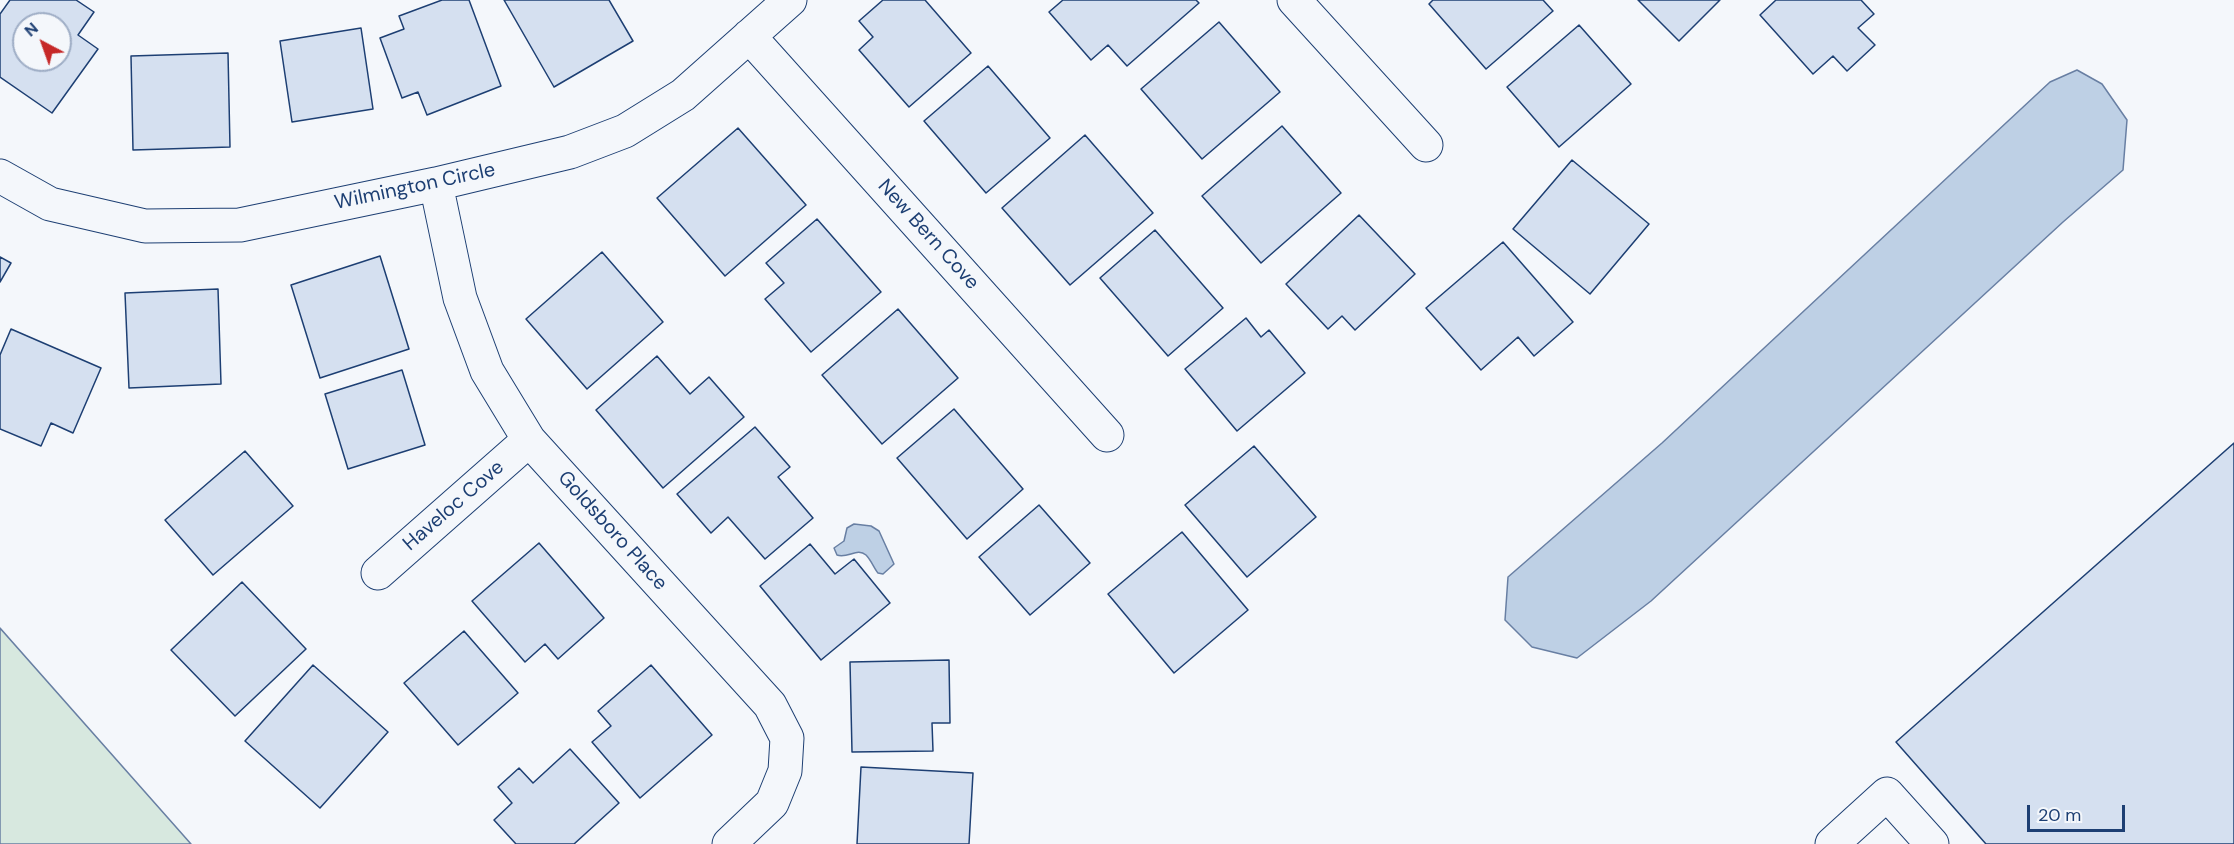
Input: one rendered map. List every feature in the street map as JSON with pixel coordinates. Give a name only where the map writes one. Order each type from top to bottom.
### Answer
[{"type":"street","name":"Wilmington Circle","points":[[0,176],[50,204],[145,226],[240,225],[436,184],[570,152],[625,131],[683,95],[790,0]]},
{"type":"street","points":[[1294,0],[1426,145]]},
{"type":"street","name":"New Bern Cove","points":[[749,36],[1107,435]]},
{"type":"street","name":"Goldsboro Place","points":[[436,184],[464,308],[487,371],[529,440],[770,705],[787,738],[785,771],[772,803],[729,844]]},
{"type":"street","name":"Haveloc Cove","points":[[378,573],[529,440]]},
{"type":"street","points":[[1832,844],[1887,794],[1932,844]]},
{"type":"shaded area","points":[[0,628],[191,844],[0,844]]},
{"type":"water","points":[[2077,70],[2102,84],[2127,120],[2123,170],[2063,222],[1651,601],[1577,658],[1532,647],[1505,620],[1508,577],[1662,443],[2050,82]]},
{"type":"water","points":[[854,524],[871,526],[879,531],[894,564],[883,574],[878,573],[863,553],[837,555],[834,548],[844,541],[847,528]]},
{"type":"building","points":[[10,0],[76,0],[94,12],[78,35],[98,49],[52,113],[0,77],[0,14]]},
{"type":"building","points":[[442,0],[469,0],[501,86],[427,115],[418,92],[402,98],[380,38],[404,29],[399,16]]},
{"type":"building","points":[[504,0],[609,0],[633,41],[554,87]]},
{"type":"building","points":[[883,0],[925,0],[971,53],[909,107],[859,50],[873,37],[859,21]]},
{"type":"building","points":[[1063,0],[1196,0],[1199,3],[1127,66],[1108,45],[1091,60],[1049,12]]},
{"type":"building","points":[[1433,0],[1543,0],[1553,11],[1486,69],[1429,4]]},
{"type":"building","points":[[1638,0],[1720,0],[1679,41]]},
{"type":"building","points":[[1776,0],[1861,0],[1874,14],[1858,28],[1875,45],[1847,71],[1833,56],[1813,74],[1760,15]]},
{"type":"building","points":[[1219,22],[1280,92],[1202,159],[1141,89]]},
{"type":"building","points":[[1579,25],[1631,84],[1559,147],[1507,87]]},
{"type":"building","points":[[361,28],[373,109],[292,122],[280,41]]},
{"type":"building","points":[[228,53],[230,147],[133,150],[131,56]]},
{"type":"building","points":[[988,66],[1050,138],[986,193],[924,121]]},
{"type":"building","points":[[1282,126],[1341,193],[1261,263],[1202,196]]},
{"type":"building","points":[[738,128],[806,205],[725,276],[657,198]]},
{"type":"building","points":[[1085,135],[1153,213],[1070,285],[1002,208]]},
{"type":"building","points":[[1572,160],[1649,224],[1590,294],[1513,229]]},
{"type":"building","points":[[1359,215],[1415,274],[1355,330],[1342,316],[1328,329],[1286,284]]},
{"type":"building","points":[[817,219],[881,292],[811,352],[765,299],[784,283],[766,263]]},
{"type":"building","points":[[1155,230],[1223,308],[1168,356],[1100,278]]},
{"type":"building","points":[[1503,242],[1573,322],[1534,356],[1518,337],[1481,370],[1426,308]]},
{"type":"building","points":[[602,252],[663,322],[587,389],[526,319]]},
{"type":"building","points":[[380,256],[409,349],[320,378],[291,285]]},
{"type":"building","points":[[0,257],[11,263],[0,282]]},
{"type":"building","points":[[218,289],[221,384],[129,388],[125,293]]},
{"type":"building","points":[[898,309],[958,378],[882,444],[822,375]]},
{"type":"building","points":[[1246,318],[1261,337],[1269,330],[1305,373],[1237,431],[1185,369]]},
{"type":"building","points":[[11,329],[101,368],[73,433],[51,423],[41,446],[0,429],[0,355]]},
{"type":"building","points":[[657,356],[690,394],[709,377],[744,417],[663,488],[596,410]]},
{"type":"building","points":[[402,370],[425,445],[348,469],[325,394]]},
{"type":"building","points":[[954,409],[1023,489],[967,539],[897,458]]},
{"type":"building","points":[[755,427],[790,467],[778,477],[813,518],[765,559],[728,517],[711,533],[677,494]]},
{"type":"building","points":[[2234,443],[2234,844],[1986,844],[1896,742]]},
{"type":"building","points":[[1254,446],[1316,517],[1247,577],[1185,505]]},
{"type":"building","points":[[245,451],[293,506],[213,575],[165,520]]},
{"type":"building","points":[[1039,505],[1090,563],[1030,615],[979,557]]},
{"type":"building","points":[[1182,532],[1248,610],[1174,673],[1108,594]]},
{"type":"building","points":[[539,543],[604,618],[558,659],[545,644],[525,662],[472,601]]},
{"type":"building","points":[[810,544],[835,574],[854,559],[890,603],[821,660],[760,586]]},
{"type":"building","points":[[242,582],[306,649],[235,716],[171,650]]},
{"type":"building","points":[[464,631],[518,693],[458,745],[404,683]]},
{"type":"building","points":[[949,660],[950,723],[932,723],[933,751],[852,752],[850,662]]},
{"type":"building","points":[[313,665],[388,732],[320,808],[245,741]]},
{"type":"building","points":[[651,665],[712,735],[640,798],[592,742],[611,726],[598,711]]},
{"type":"building","points":[[570,749],[619,803],[574,844],[516,844],[494,820],[512,803],[498,787],[519,768],[533,783]]},
{"type":"building","points":[[861,767],[973,773],[969,844],[857,844]]}]
